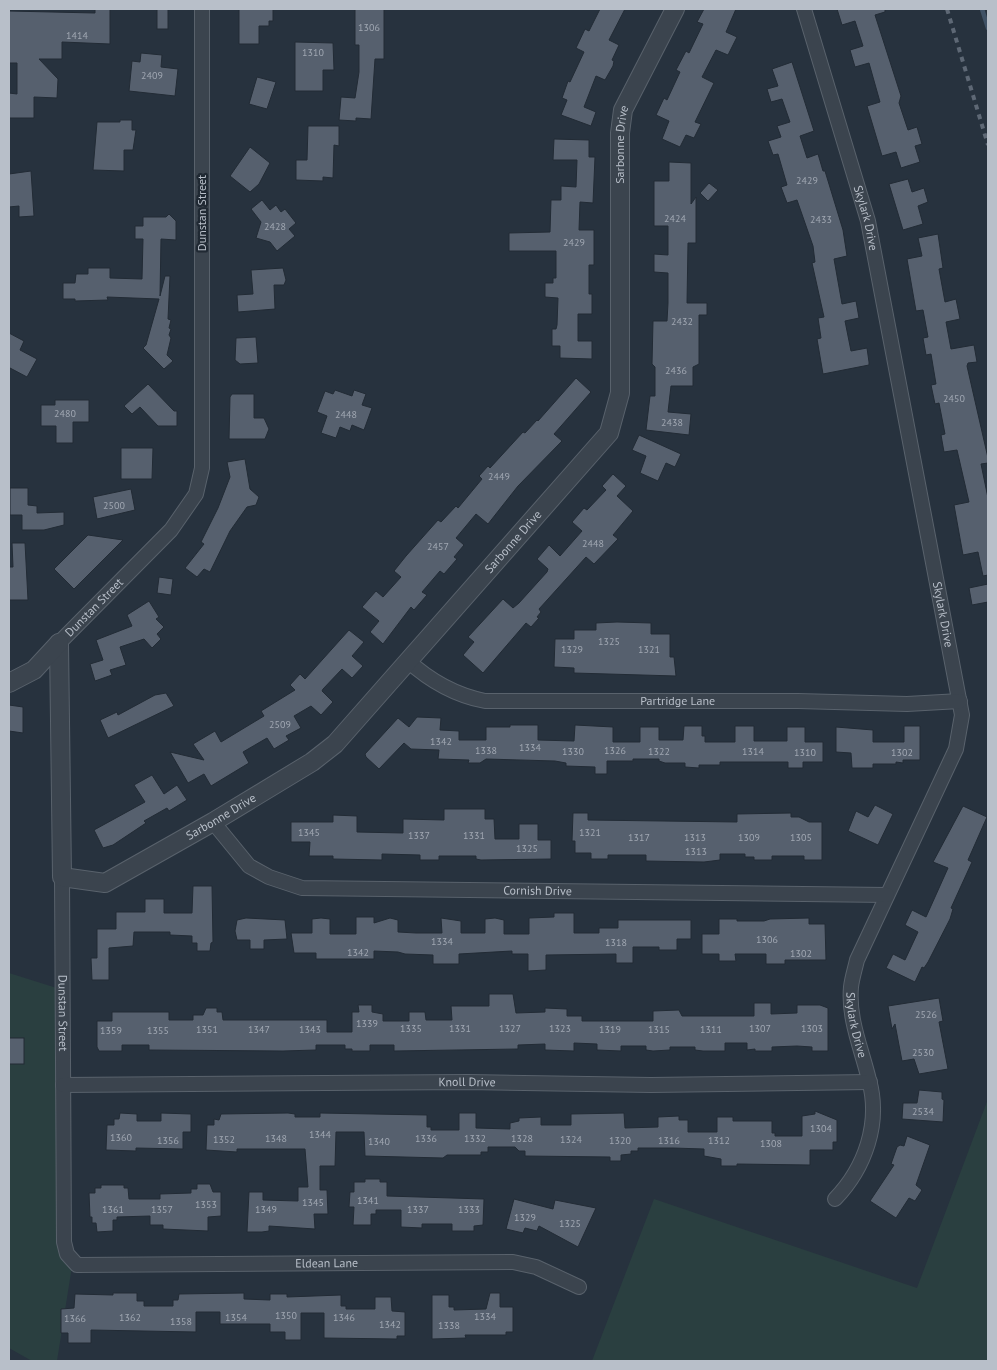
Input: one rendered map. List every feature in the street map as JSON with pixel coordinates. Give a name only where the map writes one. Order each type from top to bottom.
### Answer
[{"type":"street","name":"Dunstan Street","points":[[73,1260],[67,1254],[64,1242],[59,643],[171,530],[196,494],[202,468],[202,9]]},
{"type":"street","name":"Sarbonne Drive","points":[[62,877],[105,883],[213,822],[312,762],[330,748],[609,433],[620,392],[620,133],[623,110],[675,9]]},
{"type":"street","name":"Skylark Drive","points":[[804,9],[868,221],[962,715],[956,749],[857,960],[851,988],[856,1036],[870,1082],[873,1121],[864,1159],[847,1186],[835,1199]]},
{"type":"street","points":[[9,683],[34,670],[59,643]]},
{"type":"street","name":"Partridge Lane","points":[[408,660],[428,678],[465,697],[485,700],[798,700],[907,704],[960,700]]},
{"type":"street","name":"Cornish Drive","points":[[213,822],[249,866],[269,877],[302,888],[887,895]]},
{"type":"street","name":"Knoll Drive","points":[[63,1086],[459,1082],[651,1086],[870,1082]]},
{"type":"street","name":"Eldean Lane","points":[[73,1260],[77,1265],[512,1262],[536,1267],[579,1288]]},
{"type":"green space","points":[[9,973],[63,990],[65,1248],[73,1260],[57,1361],[32,1361],[9,1348]]},
{"type":"green space","points":[[988,1099],[988,1361],[592,1361],[654,1199],[917,1288]]},
{"type":"building","points":[[95,9],[110,9],[110,44],[62,42],[62,59],[39,59],[58,79],[57,98],[34,97],[34,118],[9,118],[9,93],[17,94],[17,63],[9,63],[9,11],[95,13]]},
{"type":"building","points":[[157,9],[168,9],[168,29],[157,29]]},
{"type":"building","points":[[239,9],[273,9],[273,21],[269,21],[269,26],[259,26],[259,44],[239,44]]},
{"type":"building","points":[[355,9],[384,9],[384,59],[375,59],[371,119],[356,118],[356,121],[339,120],[341,97],[355,98],[359,72],[359,45],[355,45]]},
{"type":"building","points":[[600,9],[625,9],[609,40],[619,45],[612,60],[614,61],[613,66],[605,80],[596,76],[584,107],[596,112],[591,126],[561,115],[567,100],[562,98],[568,81],[570,82],[584,52],[576,48],[585,29],[589,31]]},
{"type":"building","points":[[704,9],[736,9],[726,32],[737,37],[728,55],[716,50],[702,77],[714,83],[695,122],[701,124],[694,138],[686,135],[680,147],[662,139],[669,121],[656,115],[664,98],[667,100],[680,72],[676,70],[686,51],[689,53],[703,24],[697,22]]},
{"type":"building","points":[[837,9],[885,9],[885,12],[875,15],[901,96],[899,103],[908,130],[917,127],[922,144],[915,146],[920,162],[901,168],[896,152],[882,156],[867,106],[880,102],[869,63],[855,67],[850,50],[863,46],[855,21],[842,25]]},
{"type":"building","points":[[295,42],[333,43],[334,70],[323,70],[323,91],[295,91]]},
{"type":"building","points":[[141,53],[162,55],[161,67],[178,69],[175,96],[129,91],[132,61],[140,62]]},
{"type":"building","points":[[792,62],[814,131],[800,136],[807,158],[818,154],[843,230],[847,256],[834,259],[842,304],[856,301],[859,318],[845,321],[851,351],[867,348],[869,362],[869,365],[823,374],[817,339],[821,338],[818,318],[824,317],[812,263],[815,262],[813,246],[797,200],[787,203],[781,187],[787,185],[778,154],[773,155],[768,141],[781,137],[777,126],[790,122],[782,99],[771,102],[767,89],[778,86],[772,69]]},
{"type":"building","points":[[257,77],[276,82],[267,109],[249,104]]},
{"type":"building","points":[[120,120],[132,120],[132,130],[136,130],[133,150],[124,150],[124,171],[93,170],[97,122],[120,122]]},
{"type":"building","points":[[308,126],[339,126],[339,146],[334,145],[333,178],[323,177],[323,181],[296,180],[296,160],[307,160]]},
{"type":"building","points":[[554,139],[589,140],[589,157],[595,157],[593,203],[580,202],[579,230],[594,230],[594,265],[589,265],[589,294],[592,294],[592,314],[578,314],[578,341],[592,341],[592,359],[560,358],[560,346],[552,346],[552,329],[556,329],[557,325],[558,298],[545,297],[545,283],[553,283],[553,278],[556,278],[556,251],[509,251],[509,233],[550,232],[551,200],[561,200],[561,186],[576,187],[577,160],[553,160]]},
{"type":"building","points":[[250,147],[270,163],[259,184],[250,192],[230,176]]},
{"type":"building","points":[[669,162],[691,163],[691,204],[696,197],[696,243],[688,243],[687,303],[707,303],[707,315],[699,315],[699,364],[693,367],[693,386],[671,386],[668,412],[691,414],[689,435],[646,430],[650,396],[655,396],[655,367],[652,364],[653,321],[667,321],[668,303],[668,273],[654,272],[654,254],[668,255],[668,226],[654,226],[654,181],[669,181]]},
{"type":"building","points":[[31,171],[34,216],[19,217],[19,206],[9,207],[9,174]]},
{"type":"building","points":[[908,179],[912,192],[924,188],[928,202],[918,206],[923,224],[903,230],[889,184]]},
{"type":"building","points":[[709,183],[718,190],[708,201],[700,193]]},
{"type":"building","points":[[262,200],[270,210],[276,205],[281,212],[285,209],[296,223],[289,229],[295,236],[277,251],[270,242],[256,238],[261,222],[251,209]]},
{"type":"building","points":[[169,214],[176,221],[176,240],[161,239],[160,296],[165,276],[170,276],[168,319],[171,320],[169,335],[171,338],[167,355],[173,361],[164,369],[143,348],[146,345],[159,299],[107,297],[108,300],[75,301],[75,299],[63,299],[63,283],[75,283],[76,274],[88,274],[88,268],[110,268],[110,278],[142,279],[143,239],[135,239],[135,226],[143,226],[143,217],[166,217]]},
{"type":"building","points":[[938,234],[943,268],[939,269],[945,302],[956,299],[960,319],[946,322],[951,349],[974,345],[977,362],[968,363],[967,366],[988,458],[988,463],[981,464],[988,498],[988,575],[983,576],[978,552],[963,555],[954,505],[969,502],[957,450],[944,452],[941,435],[945,434],[939,403],[935,404],[931,385],[936,384],[931,354],[926,355],[923,338],[928,337],[923,310],[916,311],[907,259],[922,256],[918,238]]},
{"type":"building","points":[[283,268],[286,280],[284,285],[274,285],[275,309],[238,312],[237,295],[253,294],[251,270]]},
{"type":"building","points":[[9,333],[24,341],[20,350],[37,359],[27,377],[10,368],[9,371]]},
{"type":"building","points":[[256,337],[258,363],[240,364],[235,360],[236,338]]},
{"type":"building","points":[[576,378],[591,392],[554,434],[562,441],[518,486],[488,524],[476,514],[456,538],[464,545],[454,557],[457,559],[444,574],[440,571],[422,592],[427,595],[414,610],[411,607],[383,644],[370,632],[379,621],[362,607],[376,591],[383,597],[401,577],[394,571],[406,556],[438,520],[441,522],[456,506],[458,508],[482,479],[479,476],[488,466],[490,468],[523,432],[525,433],[538,421]]},
{"type":"building","points":[[148,384],[174,411],[177,411],[177,426],[158,426],[140,407],[132,414],[124,406]]},
{"type":"building","points":[[335,390],[352,396],[354,390],[366,394],[362,405],[372,408],[364,430],[352,425],[350,431],[340,427],[336,438],[321,433],[327,416],[317,412],[325,391],[333,394]]},
{"type":"building","points":[[232,394],[254,394],[254,418],[264,418],[269,429],[265,439],[229,439],[230,397]]},
{"type":"building","points":[[55,400],[89,400],[89,422],[73,422],[73,443],[56,443],[56,426],[41,426],[41,405],[55,405]]},
{"type":"building","points":[[639,435],[681,454],[675,467],[666,463],[658,481],[640,473],[646,456],[632,450]]},
{"type":"building","points":[[121,448],[153,448],[152,479],[121,479]]},
{"type":"building","points":[[245,459],[250,489],[259,497],[256,505],[247,507],[230,531],[210,572],[204,569],[197,577],[185,568],[204,544],[201,542],[218,508],[230,477],[227,462]]},
{"type":"building","points":[[613,474],[626,486],[617,496],[633,511],[613,535],[618,539],[594,564],[586,557],[539,609],[541,612],[537,617],[539,618],[531,627],[526,623],[483,673],[463,655],[474,642],[468,637],[503,599],[513,608],[547,572],[548,569],[537,559],[549,545],[560,556],[582,531],[572,522],[584,508],[587,510],[606,490],[602,486]]},
{"type":"building","points":[[10,488],[28,488],[28,505],[37,506],[37,513],[64,512],[64,525],[44,530],[22,530],[22,515],[10,515]]},
{"type":"building","points":[[131,489],[135,510],[97,519],[93,497]]},
{"type":"building","points":[[88,535],[123,540],[74,589],[54,569]]},
{"type":"building","points":[[12,543],[25,543],[28,600],[9,600],[9,567],[13,567]]},
{"type":"building","points":[[159,577],[173,579],[171,595],[157,593]]},
{"type":"building","points":[[988,584],[988,602],[972,605],[969,588]]},
{"type":"building","points":[[149,601],[159,617],[156,619],[164,627],[157,634],[161,639],[152,648],[144,639],[120,647],[126,665],[110,670],[112,675],[95,681],[90,664],[103,660],[96,640],[132,626],[127,615]]},
{"type":"building","points":[[596,623],[651,623],[651,634],[670,634],[670,657],[674,657],[676,676],[574,673],[574,668],[554,667],[555,639],[574,639],[574,630],[596,630]]},
{"type":"building","points":[[349,630],[364,642],[352,656],[363,666],[352,678],[342,669],[323,689],[322,691],[333,702],[321,715],[311,706],[294,716],[301,728],[286,736],[289,740],[274,749],[267,738],[243,752],[249,763],[211,786],[204,774],[188,783],[170,752],[204,760],[193,744],[215,731],[221,742],[264,716],[261,711],[295,690],[290,685],[300,674],[305,679]]},
{"type":"building","points":[[166,693],[174,706],[108,738],[100,720],[117,712],[118,715],[155,695]]},
{"type":"building","points":[[9,705],[23,707],[23,733],[9,731]]},
{"type":"building","points":[[417,717],[441,718],[440,730],[459,731],[459,740],[486,740],[486,727],[538,725],[538,740],[574,741],[575,725],[613,727],[613,742],[640,742],[640,727],[659,727],[659,740],[683,740],[684,726],[702,726],[702,736],[705,736],[705,742],[735,742],[735,726],[754,726],[754,741],[787,741],[787,727],[805,727],[805,742],[823,742],[823,762],[803,762],[803,768],[788,768],[788,762],[720,762],[720,765],[699,765],[699,768],[685,767],[685,763],[665,763],[659,761],[659,759],[633,759],[633,761],[607,761],[607,774],[595,774],[595,767],[566,766],[566,763],[555,761],[486,759],[480,763],[468,763],[469,760],[438,759],[439,750],[411,749],[404,743],[379,769],[366,757],[365,754],[398,718],[409,727]]},
{"type":"building","points":[[904,726],[920,726],[920,760],[903,760],[903,763],[896,762],[896,764],[873,764],[873,768],[852,768],[851,753],[836,752],[836,727],[873,730],[873,742],[904,742]]},
{"type":"building","points":[[152,775],[164,794],[177,785],[187,800],[169,811],[167,808],[144,821],[146,823],[113,845],[103,848],[94,830],[145,802],[134,785]]},
{"type":"building","points":[[875,805],[893,814],[878,845],[848,831],[856,811],[868,817]]},
{"type":"building","points":[[963,806],[987,817],[968,860],[972,862],[951,908],[953,909],[950,919],[928,962],[924,968],[922,967],[915,982],[886,968],[893,954],[905,960],[918,932],[905,925],[912,910],[926,917],[948,868],[933,862]]},
{"type":"building","points":[[444,809],[485,809],[485,819],[494,819],[495,839],[519,839],[519,824],[538,824],[538,840],[551,840],[551,859],[481,860],[476,859],[476,856],[439,856],[439,860],[420,860],[420,855],[382,854],[382,860],[333,859],[333,856],[309,856],[310,842],[291,842],[291,822],[333,822],[333,815],[357,816],[357,832],[403,833],[403,819],[444,820]]},
{"type":"building","points":[[573,813],[588,813],[588,820],[737,822],[737,814],[791,813],[791,817],[799,817],[809,822],[822,822],[822,860],[804,860],[804,856],[772,856],[772,860],[754,860],[754,857],[745,857],[745,854],[720,854],[720,860],[704,862],[646,861],[646,855],[608,855],[608,859],[591,859],[591,853],[575,853],[575,841],[572,841]]},
{"type":"building","points":[[193,886],[212,886],[213,942],[211,943],[210,951],[197,951],[197,943],[192,943],[192,936],[170,935],[170,932],[134,932],[133,946],[109,948],[109,980],[92,980],[91,958],[97,958],[97,929],[116,929],[116,912],[145,912],[145,899],[164,899],[164,913],[192,913]]},
{"type":"building","points":[[554,913],[574,913],[574,933],[599,933],[599,928],[618,928],[618,920],[691,920],[691,939],[677,939],[677,950],[659,950],[659,947],[633,947],[633,963],[616,963],[616,954],[546,955],[546,970],[528,971],[528,954],[512,954],[512,951],[459,954],[459,964],[433,964],[433,955],[374,951],[374,959],[316,959],[316,953],[294,953],[291,933],[312,933],[312,919],[321,918],[330,919],[330,934],[356,934],[356,917],[374,917],[374,923],[390,918],[398,920],[398,932],[442,933],[441,918],[461,921],[461,933],[485,933],[485,919],[495,918],[504,920],[504,934],[529,934],[529,918],[554,917]]},
{"type":"building","points":[[246,918],[285,920],[287,939],[264,940],[264,949],[250,949],[250,940],[237,940],[235,931],[237,920]]},
{"type":"building","points":[[809,918],[809,924],[825,924],[826,960],[785,960],[785,964],[766,964],[766,954],[735,954],[736,961],[719,961],[719,954],[702,954],[702,934],[719,934],[719,919],[764,921],[770,919]]},
{"type":"building","points":[[489,994],[513,994],[516,1013],[545,1012],[545,1008],[567,1009],[567,1016],[582,1016],[582,1021],[653,1021],[653,1011],[679,1010],[682,1016],[754,1016],[754,1003],[771,1003],[771,1014],[797,1013],[797,1005],[820,1005],[828,1008],[828,1051],[812,1051],[812,1047],[797,1046],[772,1047],[772,1051],[755,1051],[755,1049],[747,1050],[747,1043],[725,1043],[725,1051],[695,1050],[695,1047],[670,1047],[670,1050],[653,1051],[646,1050],[646,1046],[621,1046],[621,1051],[597,1050],[597,1044],[574,1043],[574,1051],[545,1050],[545,1044],[518,1045],[518,1049],[394,1051],[394,1045],[370,1045],[370,1051],[352,1051],[352,1049],[345,1049],[345,1045],[316,1045],[316,1050],[283,1051],[149,1050],[149,1045],[122,1045],[122,1051],[99,1051],[97,1047],[97,1021],[112,1021],[112,1012],[169,1012],[169,1020],[193,1020],[193,1015],[203,1015],[206,1008],[217,1008],[217,1012],[222,1012],[223,1020],[327,1020],[327,1032],[352,1032],[352,1012],[359,1012],[358,1005],[372,1005],[372,1012],[383,1014],[383,1021],[409,1021],[409,1012],[425,1012],[426,1020],[452,1020],[451,1006],[489,1006]]},
{"type":"building","points":[[939,998],[943,1021],[939,1022],[948,1069],[919,1074],[914,1059],[902,1061],[895,1024],[892,1029],[888,1006]]},
{"type":"building","points":[[9,1038],[24,1038],[24,1064],[9,1064]]},
{"type":"building","points":[[919,1090],[942,1092],[942,1099],[944,1100],[943,1122],[902,1119],[903,1103],[917,1103]]},
{"type":"building","points":[[815,1111],[837,1120],[837,1142],[833,1142],[833,1150],[810,1150],[810,1165],[737,1164],[737,1166],[721,1166],[721,1159],[704,1156],[704,1149],[673,1148],[638,1148],[638,1151],[631,1151],[631,1154],[621,1155],[621,1161],[610,1161],[610,1157],[525,1156],[525,1151],[519,1151],[515,1147],[488,1147],[488,1152],[481,1152],[481,1155],[447,1155],[443,1158],[365,1156],[364,1132],[336,1132],[335,1166],[320,1166],[320,1190],[327,1190],[328,1214],[314,1214],[315,1229],[269,1226],[269,1231],[247,1232],[249,1192],[263,1192],[263,1200],[298,1201],[298,1187],[308,1187],[305,1149],[237,1149],[237,1152],[206,1150],[207,1125],[214,1125],[214,1119],[219,1120],[221,1114],[288,1113],[295,1114],[295,1117],[320,1117],[320,1113],[427,1115],[427,1127],[431,1127],[431,1130],[459,1130],[459,1113],[476,1113],[476,1128],[510,1129],[510,1123],[519,1121],[519,1118],[541,1117],[541,1125],[571,1125],[571,1114],[624,1113],[625,1128],[658,1127],[658,1117],[679,1116],[679,1120],[688,1120],[688,1132],[717,1132],[717,1117],[733,1117],[733,1121],[772,1121],[772,1133],[775,1133],[775,1136],[802,1136],[802,1116],[815,1114]]},
{"type":"building","points":[[120,1113],[137,1114],[137,1121],[161,1121],[161,1113],[191,1114],[191,1132],[183,1132],[183,1149],[136,1148],[136,1151],[106,1150],[107,1125],[114,1125],[114,1119],[119,1119]]},
{"type":"building","points":[[907,1136],[930,1145],[916,1185],[922,1190],[915,1201],[909,1198],[896,1218],[870,1201],[894,1165],[891,1164],[897,1147],[900,1145],[904,1146]]},
{"type":"building","points":[[365,1179],[380,1179],[380,1182],[387,1182],[387,1196],[484,1199],[483,1225],[474,1226],[474,1231],[452,1231],[452,1224],[422,1224],[422,1228],[401,1227],[401,1210],[376,1210],[376,1214],[371,1214],[371,1225],[353,1225],[354,1207],[349,1207],[350,1192],[354,1192],[354,1182],[365,1182]]},
{"type":"building","points":[[197,1184],[210,1184],[213,1192],[221,1192],[221,1216],[208,1217],[208,1231],[163,1229],[163,1225],[150,1225],[150,1216],[117,1217],[117,1220],[113,1220],[113,1231],[97,1232],[96,1223],[92,1223],[89,1193],[95,1193],[95,1188],[101,1188],[101,1185],[124,1185],[124,1188],[128,1188],[129,1199],[160,1199],[160,1194],[191,1193],[191,1189],[197,1189]]},
{"type":"building","points":[[514,1199],[553,1209],[555,1200],[596,1208],[578,1247],[539,1226],[537,1231],[525,1228],[523,1233],[506,1229]]},
{"type":"building","points":[[113,1293],[137,1293],[137,1301],[144,1301],[144,1306],[173,1306],[173,1300],[178,1300],[179,1294],[244,1293],[244,1299],[270,1300],[270,1294],[287,1294],[287,1297],[341,1295],[341,1306],[346,1306],[346,1309],[375,1309],[375,1297],[391,1297],[392,1311],[405,1312],[405,1336],[397,1336],[397,1339],[324,1338],[324,1313],[301,1313],[301,1340],[285,1340],[285,1332],[270,1332],[270,1324],[220,1324],[220,1312],[196,1312],[196,1332],[91,1330],[91,1343],[68,1343],[68,1333],[61,1333],[61,1309],[74,1308],[75,1294],[113,1295]]},
{"type":"building","points":[[490,1293],[500,1293],[500,1307],[513,1307],[513,1332],[506,1332],[506,1335],[465,1335],[466,1338],[432,1339],[432,1295],[449,1295],[449,1307],[454,1307],[454,1310],[486,1309]]},
{"type":"waterway","points":[[982,9],[988,28]]},
{"type":"railway","points":[[947,9],[988,145]]}]
